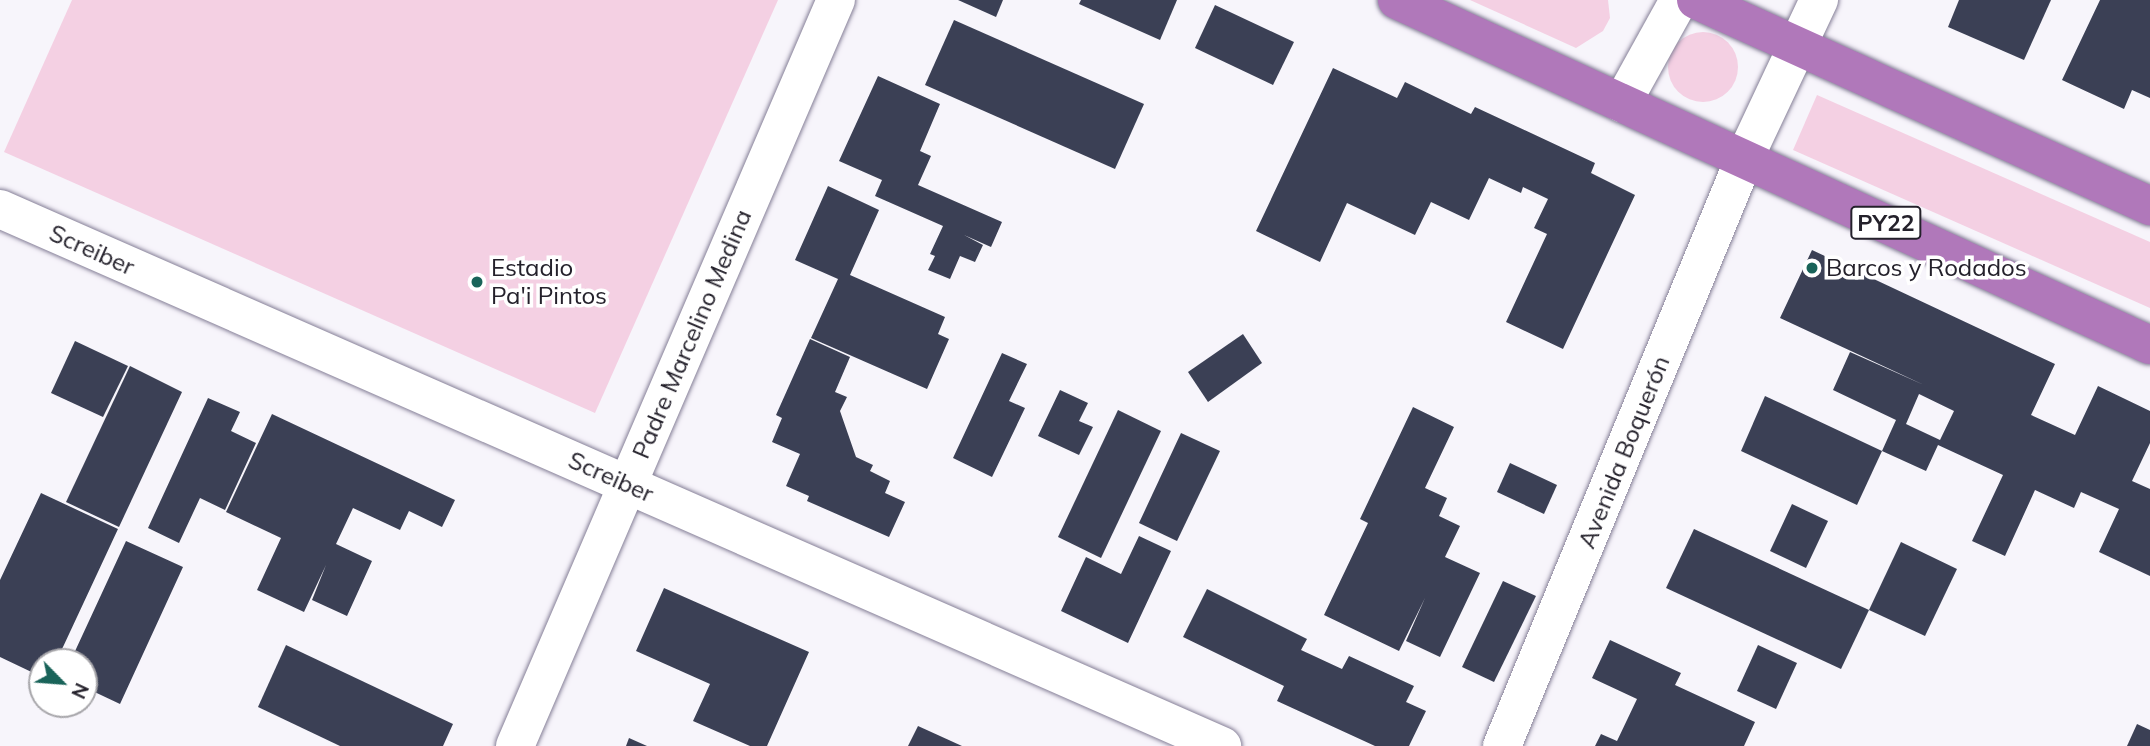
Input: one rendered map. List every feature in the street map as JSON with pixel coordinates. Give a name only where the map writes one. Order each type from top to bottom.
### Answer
[{"type":"highway","name":"PY22","points":[[1398,0],[2150,345]]},
{"type":"highway","points":[[1696,0],[2150,206]]},
{"type":"street","name":"Padre Marcelino Medina","points":[[514,746],[836,0]]},
{"type":"street","points":[[1622,103],[1679,0]]},
{"type":"street","name":"Avenida Boquerón","points":[[1502,746],[1745,157],[1819,0]]},
{"type":"street","name":"Screiber","points":[[0,209],[1222,746]]},
{"type":"shaded area","name":"Estadio Pa'i Pintos","points":[[72,0],[778,0],[595,413],[4,152]]},
{"type":"shaded area","points":[[1470,0],[1608,0],[1610,18],[1603,31],[1576,48]]},
{"type":"shaded area","points":[[1703,32],[1722,38],[1732,48],[1738,67],[1732,86],[1722,96],[1703,102],[1684,96],[1674,86],[1668,67],[1674,48],[1684,38]]},
{"type":"shaded area","points":[[1817,95],[2150,242],[2150,308],[1793,150]]},
{"type":"building","points":[[958,0],[1003,0],[996,17]]},
{"type":"building","points":[[1081,0],[1177,0],[1160,40],[1079,4]]},
{"type":"building","points":[[1959,0],[2051,0],[2024,60],[1948,27]]},
{"type":"building","points":[[2100,0],[2150,0],[2150,98],[2132,90],[2124,109],[2062,80]]},
{"type":"building","points":[[1215,5],[1294,42],[1273,85],[1195,48]]},
{"type":"building","points":[[954,20],[1144,104],[1115,169],[925,85]]},
{"type":"building","points":[[1333,68],[1397,98],[1405,82],[1471,114],[1475,107],[1595,163],[1591,173],[1635,195],[1563,349],[1506,322],[1547,234],[1534,228],[1548,199],[1523,187],[1521,193],[1489,178],[1469,220],[1431,202],[1415,235],[1347,203],[1320,262],[1256,231]]},
{"type":"building","points":[[878,76],[940,104],[920,151],[931,156],[918,185],[1002,222],[991,247],[964,235],[983,245],[975,262],[960,256],[950,279],[928,270],[935,256],[930,254],[943,226],[875,196],[882,180],[839,161]]},
{"type":"building","points":[[828,186],[879,210],[850,275],[945,317],[938,334],[949,339],[927,389],[811,338],[838,279],[795,260]]},
{"type":"building","points":[[1812,250],[2055,364],[2031,415],[2075,435],[2098,386],[2150,411],[2150,443],[2132,481],[2150,489],[2150,576],[2099,552],[2119,509],[2081,492],[2074,508],[2035,490],[2005,556],[1972,541],[2003,475],[1938,445],[1926,471],[1882,451],[1896,420],[1833,390],[1850,352],[1924,385],[1780,318]],"holes":[[[1919,394],[1954,411],[1940,440],[1906,424]]]},
{"type":"building","points":[[1243,334],[1262,363],[1208,402],[1188,372]]},
{"type":"building","points":[[810,339],[850,357],[835,392],[847,397],[840,411],[856,457],[873,465],[870,471],[890,481],[885,493],[905,502],[889,537],[807,501],[809,496],[786,486],[800,454],[772,442],[782,418],[776,415]]},
{"type":"building","points":[[75,341],[128,366],[103,417],[51,393]]},
{"type":"building","points":[[1002,353],[1027,364],[1009,401],[1025,408],[992,477],[953,458]]},
{"type":"building","points":[[130,366],[182,392],[119,527],[66,502]]},
{"type":"building","points":[[1060,390],[1088,403],[1079,421],[1093,427],[1079,455],[1038,436]]},
{"type":"building","points":[[1765,396],[1882,451],[1857,505],[1741,451]]},
{"type":"building","points":[[208,398],[240,412],[231,431],[256,443],[225,510],[200,498],[179,543],[148,528]]},
{"type":"building","points":[[1413,407],[1454,427],[1425,488],[1447,498],[1439,516],[1460,526],[1445,557],[1480,573],[1440,657],[1406,641],[1425,598],[1399,651],[1324,615],[1368,523],[1360,519]]},
{"type":"building","points":[[1118,410],[1161,431],[1101,558],[1058,537]]},
{"type":"building","points":[[272,414],[455,500],[442,527],[409,511],[400,530],[353,508],[336,544],[372,561],[347,616],[312,600],[326,565],[304,612],[257,590],[281,538],[226,512]]},
{"type":"building","points":[[1181,433],[1220,451],[1177,541],[1139,523]]},
{"type":"building","points":[[1510,463],[1557,485],[1544,514],[1497,492]]},
{"type":"building","points":[[41,493],[118,529],[63,648],[28,648],[28,670],[0,657],[0,580]]},
{"type":"building","points":[[1792,504],[1828,521],[1806,568],[1770,551]]},
{"type":"building","points":[[1694,529],[1869,610],[1841,669],[1666,588]]},
{"type":"building","points":[[1139,536],[1171,551],[1128,643],[1061,611],[1086,557],[1121,574]]},
{"type":"building","points":[[126,541],[183,567],[120,704],[98,694],[98,648],[76,648]]},
{"type":"building","points":[[1901,542],[1957,569],[1925,636],[1869,610]]},
{"type":"building","points":[[1503,581],[1536,596],[1494,682],[1462,667]]},
{"type":"building","points":[[664,588],[809,652],[767,746],[750,746],[693,721],[710,684],[636,651]]},
{"type":"building","points":[[1207,589],[1307,639],[1301,650],[1342,669],[1349,656],[1414,686],[1406,702],[1426,711],[1409,746],[1375,746],[1277,701],[1284,686],[1183,637]]},
{"type":"building","points":[[1610,640],[1681,673],[1675,685],[1755,722],[1744,746],[1595,746],[1601,734],[1617,741],[1637,699],[1592,678]]},
{"type":"building","points":[[286,645],[453,724],[443,746],[340,746],[258,707]]},
{"type":"building","points":[[1758,645],[1797,663],[1776,709],[1737,691]]},
{"type":"building","points":[[2137,724],[2150,730],[2150,746],[2127,746]]},
{"type":"building","points":[[918,726],[962,746],[908,746]]},
{"type":"building","points":[[629,738],[647,746],[626,746]]},
{"type":"place","name":"Barcos y Rodados","points":[[1812,268]]},
{"type":"place","name":"Estadio Pa'i Pintos","points":[[477,282]]}]
